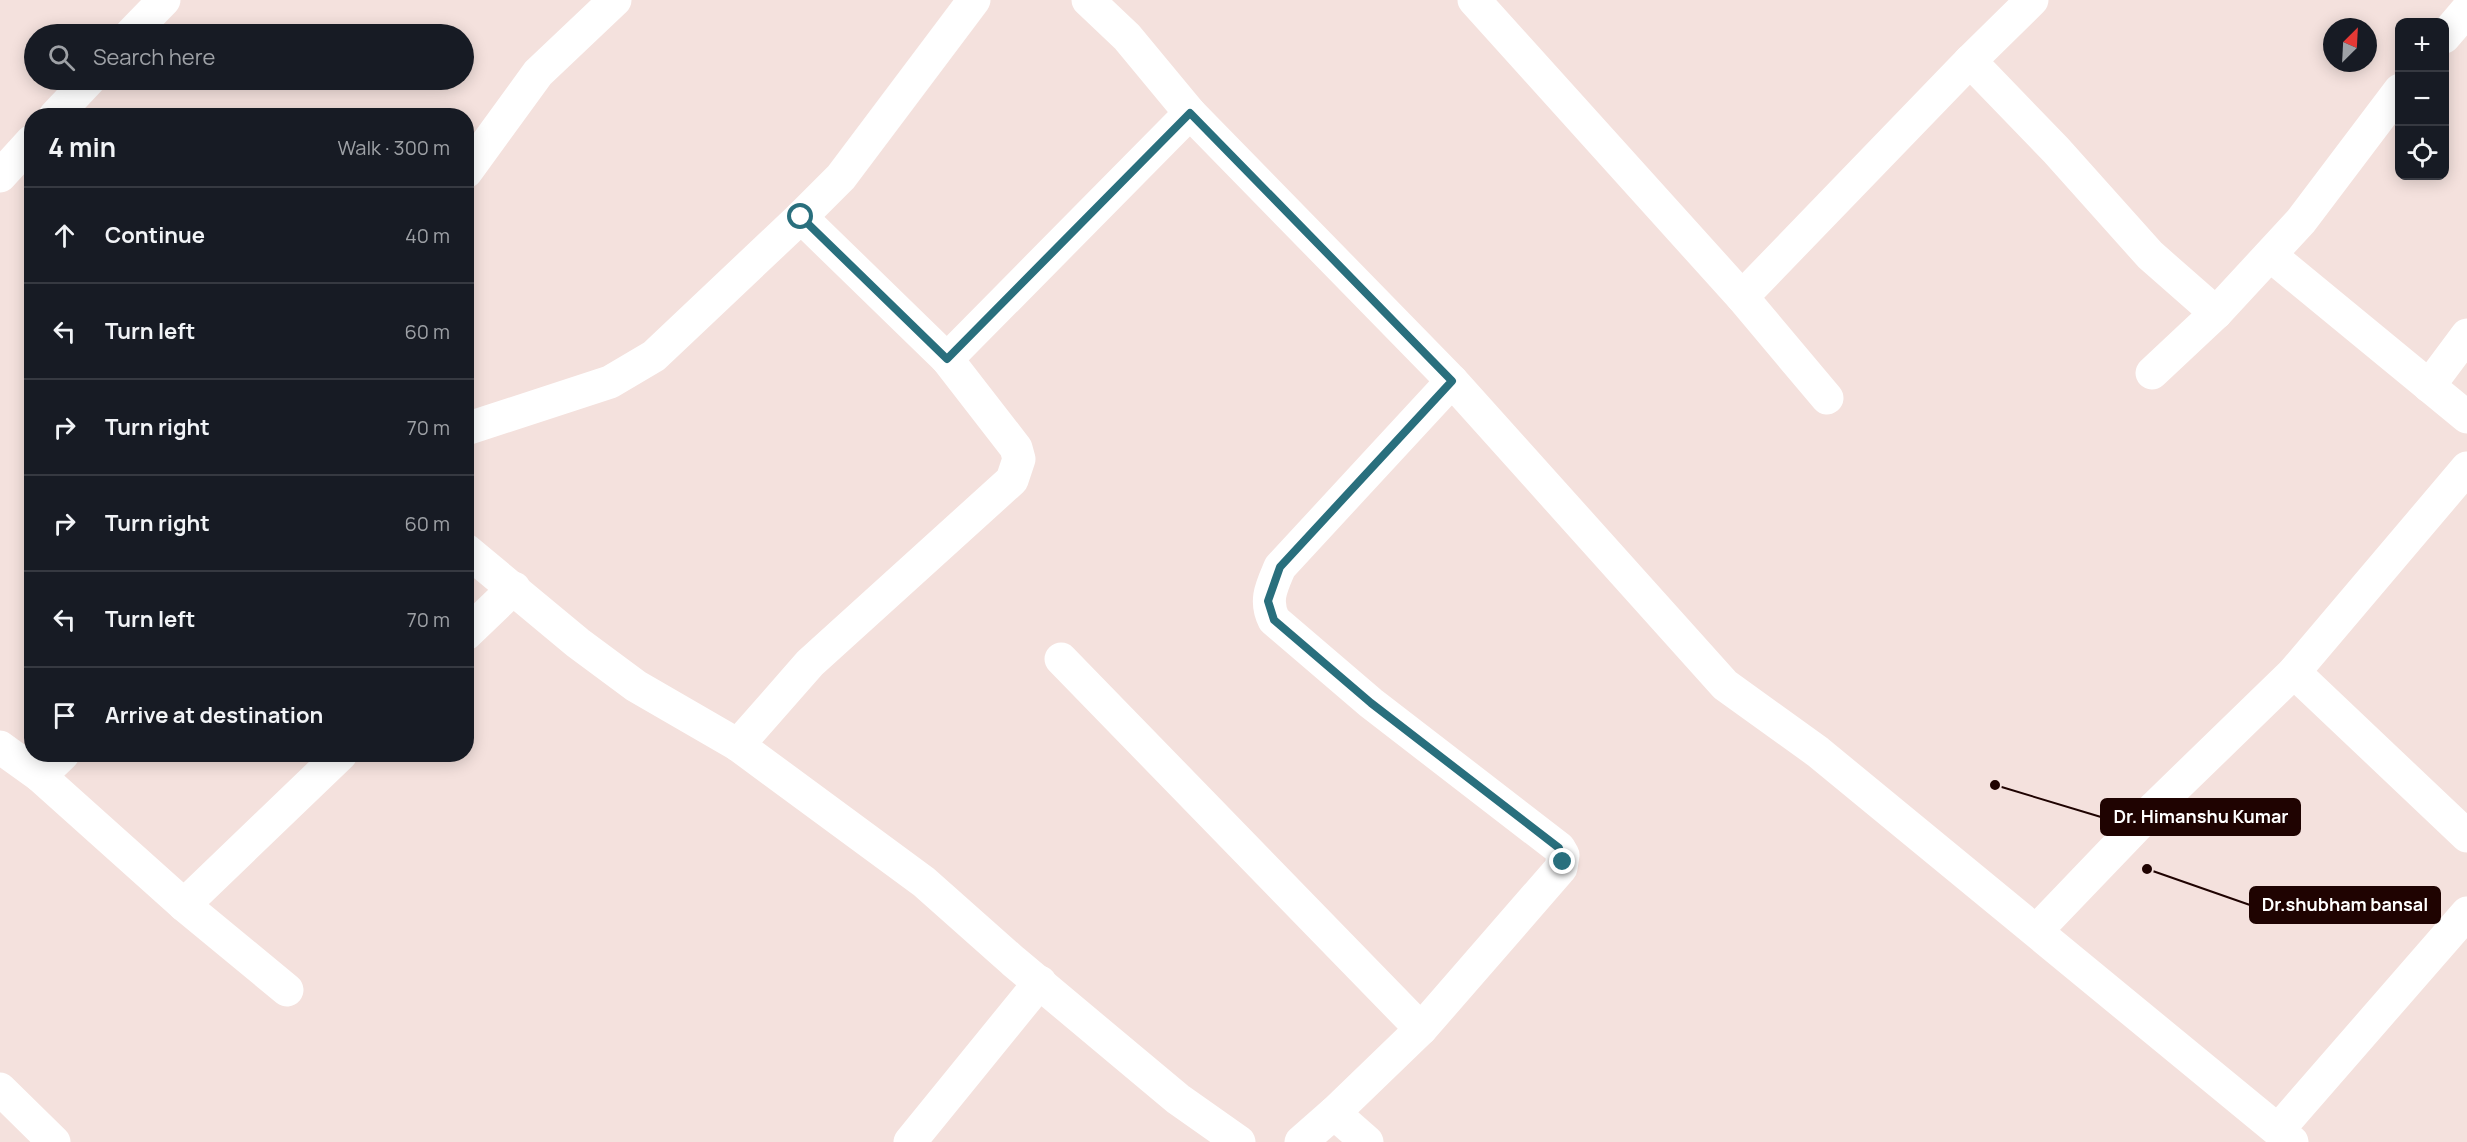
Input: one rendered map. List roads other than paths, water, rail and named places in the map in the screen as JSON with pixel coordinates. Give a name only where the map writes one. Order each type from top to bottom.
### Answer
[{"type":"street","points":[[141,24],[164,0]]},
{"type":"street","points":[[474,161],[538,73],[615,0]]},
{"type":"street","points":[[474,426],[610,382],[654,356],[841,177],[974,0]]},
{"type":"street","points":[[1088,0],[1127,37],[1190,113],[1452,381],[1725,685],[1818,752],[2286,1136],[2467,913]]},
{"type":"street","points":[[1474,0],[1742,297],[1827,398]]},
{"type":"street","points":[[1742,297],[2032,0]]},
{"type":"street","points":[[2449,32],[2467,10]]},
{"type":"street","points":[[1970,61],[2056,150],[2150,255],[2216,313]]},
{"type":"street","points":[[63,108],[80,90]]},
{"type":"street","points":[[2152,373],[2216,313],[2301,221],[2395,97]]},
{"type":"street","points":[[947,359],[1190,113]]},
{"type":"street","points":[[0,176],[24,150]]},
{"type":"street","points":[[738,745],[810,663],[1012,480],[1019,459],[1016,448],[947,359],[801,217]]},
{"type":"street","points":[[2270,255],[2467,417]]},
{"type":"street","points":[[2429,386],[2467,335]]},
{"type":"street","points":[[1301,1142],[1421,1029],[1561,868],[1563,855],[1559,848],[1371,703],[1274,620],[1268,601],[1280,567],[1452,381]]},
{"type":"street","points":[[2037,930],[2156,806],[2294,672],[2467,468]]},
{"type":"street","points":[[474,556],[578,643],[636,686],[738,745],[924,882],[1178,1100],[1239,1142]]},
{"type":"street","points":[[474,626],[514,588]]},
{"type":"street","points":[[1061,659],[1421,1029]]},
{"type":"street","points":[[2294,672],[2467,836]]},
{"type":"street","points":[[0,747],[24,755]]},
{"type":"street","points":[[184,905],[332,762]]},
{"type":"street","points":[[52,765],[184,905],[287,990]]},
{"type":"street","points":[[910,1142],[1040,982]]},
{"type":"street","points":[[0,1089],[54,1142]]},
{"type":"street","points":[[1334,1113],[1367,1142]]},
{"type":"place","name":"Dr. Himanshu Kumar","points":[[1995,785]]},
{"type":"place","name":"Dr.shubham bansal","points":[[2147,869]]}]
